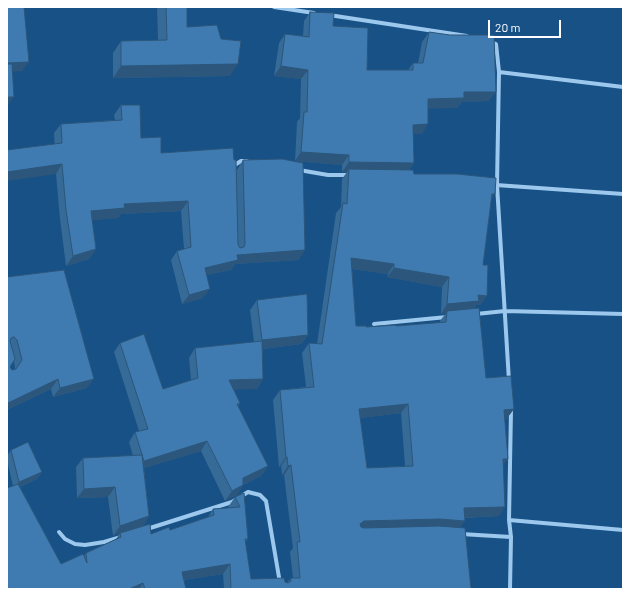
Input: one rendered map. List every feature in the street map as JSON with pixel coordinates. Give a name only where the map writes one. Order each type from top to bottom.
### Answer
[{"type":"street","points":[[274,7],[469,36]]},
{"type":"street","points":[[484,39],[496,44],[499,72],[498,185],[509,383]]},
{"type":"street","points":[[499,72],[623,87]]},
{"type":"street","points":[[234,174],[233,166],[241,161],[249,161]]},
{"type":"street","points":[[292,169],[328,175],[352,175]]},
{"type":"street","points":[[490,184],[623,194]]},
{"type":"street","points":[[468,315],[504,311],[623,314]]},
{"type":"street","points":[[374,324],[453,317]]},
{"type":"street","points":[[510,405],[510,589]]},
{"type":"street","points":[[142,530],[232,502],[248,492],[260,495],[266,501],[281,589]]},
{"type":"street","points":[[509,520],[623,530]]},
{"type":"street","points":[[59,532],[65,539],[75,544],[85,545],[104,542],[127,535]]},
{"type":"street","points":[[456,534],[511,537]]},
{"type":"building","points":[[7,7],[24,7],[29,62],[7,63]]},
{"type":"building","points":[[166,7],[187,7],[187,27],[217,25],[221,39],[241,41],[238,64],[121,66],[121,41],[167,40]]},
{"type":"building","points":[[310,12],[334,13],[333,26],[368,28],[367,70],[413,70],[413,63],[423,63],[429,32],[450,35],[494,35],[496,92],[464,92],[464,98],[428,99],[428,124],[413,125],[414,163],[349,162],[349,155],[301,152],[304,112],[307,112],[308,70],[281,66],[285,34],[309,37]]},
{"type":"building","points":[[7,64],[12,64],[14,97],[7,97]]},
{"type":"building","points":[[121,105],[140,105],[141,138],[161,137],[161,153],[233,148],[234,160],[236,160],[238,244],[240,248],[244,247],[245,244],[243,160],[282,159],[303,163],[305,250],[237,255],[238,260],[205,268],[210,289],[189,295],[177,251],[191,247],[188,201],[124,204],[125,208],[91,211],[96,249],[73,256],[66,210],[62,164],[7,172],[7,150],[62,143],[61,124],[122,120]]},
{"type":"building","points":[[349,169],[413,170],[414,174],[457,174],[496,178],[495,194],[492,194],[483,265],[488,265],[487,296],[478,295],[479,301],[447,304],[449,277],[394,268],[394,264],[351,258],[356,326],[396,326],[446,322],[447,311],[479,308],[486,378],[511,376],[514,409],[504,410],[508,459],[503,459],[505,507],[464,508],[465,521],[439,519],[364,521],[360,524],[361,527],[364,528],[439,526],[465,528],[471,589],[231,589],[230,564],[182,572],[186,589],[145,589],[143,583],[129,589],[7,589],[7,488],[18,484],[61,564],[83,554],[87,563],[86,553],[121,537],[120,533],[150,524],[151,534],[169,527],[170,530],[214,515],[213,509],[240,507],[235,497],[244,493],[248,539],[245,539],[251,579],[284,578],[285,582],[288,583],[291,581],[291,578],[300,578],[297,542],[300,542],[291,465],[288,466],[286,457],[280,390],[314,387],[309,343],[322,344],[343,203],[347,204]],"holes":[[[408,404],[413,466],[367,468],[359,409]]]},
{"type":"building","points":[[64,270],[94,379],[60,388],[58,379],[8,403],[7,277]],"holes":[[[14,337],[17,340],[22,360],[16,369],[12,370],[10,367],[15,359],[10,341],[11,338]]]},
{"type":"building","points":[[307,294],[308,335],[262,340],[257,300]]},
{"type":"building","points":[[144,334],[163,389],[198,378],[195,348],[262,341],[263,379],[229,380],[240,403],[237,404],[268,466],[243,478],[243,485],[232,491],[207,441],[144,461],[135,432],[148,429],[120,343]]},
{"type":"building","points":[[28,442],[42,472],[19,482],[11,450]]},
{"type":"building","points":[[142,455],[149,516],[120,526],[115,487],[84,489],[83,458]]}]
